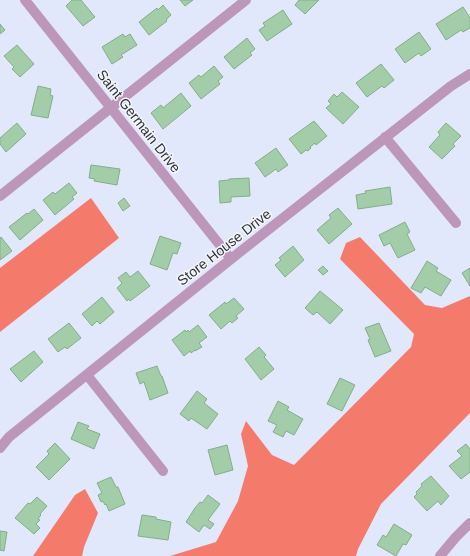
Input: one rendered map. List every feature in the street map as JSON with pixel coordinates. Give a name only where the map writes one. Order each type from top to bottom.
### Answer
[{"type":"street","name":"Saint Germain Drive","points":[[25,0],[230,259]]},
{"type":"street","points":[[0,196],[246,0]]},
{"type":"street","name":"Store House Drive","points":[[0,448],[9,437],[230,259],[451,86],[470,74]]},
{"type":"street","points":[[385,137],[456,223]]},
{"type":"street","points":[[87,375],[163,471]]},
{"type":"street","points":[[440,556],[470,523]]},
{"type":"shaded area","points":[[91,198],[119,238],[0,332],[0,268]]},
{"type":"shaded area","points":[[360,237],[425,305],[442,308],[470,296],[470,413],[381,504],[358,549],[356,556],[170,556],[216,542],[238,501],[248,466],[241,434],[246,421],[272,455],[294,465],[411,347],[414,334],[340,259],[346,243]]},
{"type":"shaded area","points":[[85,489],[98,513],[84,547],[82,556],[33,556],[75,495]]},
{"type":"building","points":[[72,0],[81,0],[95,17],[83,26],[66,6]]},
{"type":"building","points":[[180,0],[193,0],[185,6]]},
{"type":"building","points":[[299,0],[319,0],[305,14],[295,5]]},
{"type":"building","points":[[163,5],[171,15],[166,20],[167,21],[149,35],[139,22]]},
{"type":"building","points":[[463,7],[470,18],[470,28],[463,32],[461,30],[446,40],[436,24]]},
{"type":"building","points":[[283,10],[292,24],[267,41],[259,30],[265,26],[263,23]]},
{"type":"building","points":[[0,24],[5,30],[0,34]]},
{"type":"building","points":[[419,32],[431,49],[421,56],[419,53],[405,63],[395,49]]},
{"type":"building","points":[[123,34],[125,37],[130,34],[137,45],[121,55],[123,57],[112,64],[102,47]]},
{"type":"building","points":[[247,38],[255,49],[250,53],[252,55],[234,69],[224,57]]},
{"type":"building","points":[[17,45],[34,64],[20,77],[12,69],[14,67],[4,56]]},
{"type":"building","points":[[381,64],[394,80],[384,88],[382,86],[367,97],[356,83]]},
{"type":"building","points":[[214,66],[223,77],[218,81],[220,84],[201,99],[189,83],[199,75],[201,77]]},
{"type":"building","points":[[38,86],[51,89],[50,95],[53,96],[48,118],[31,115]]},
{"type":"building","points":[[342,92],[359,107],[343,124],[326,108],[331,104],[328,101],[334,94],[337,97]]},
{"type":"building","points":[[181,93],[191,106],[163,129],[151,113],[161,105],[163,108]]},
{"type":"building","points":[[314,121],[327,136],[316,145],[315,143],[308,151],[306,150],[301,154],[289,139]]},
{"type":"building","points":[[17,123],[26,134],[6,152],[0,144],[0,138]]},
{"type":"building","points":[[446,123],[461,136],[453,144],[455,146],[442,159],[429,147],[440,135],[438,132]]},
{"type":"building","points":[[276,148],[288,165],[278,172],[276,169],[265,177],[255,163]]},
{"type":"building","points":[[91,165],[120,169],[117,185],[94,181],[95,179],[89,178]]},
{"type":"building","points":[[249,178],[250,196],[231,197],[231,202],[220,203],[219,181]]},
{"type":"building","points":[[69,183],[77,193],[72,197],[74,199],[55,215],[43,200],[53,192],[55,194]]},
{"type":"building","points":[[390,187],[392,204],[358,209],[356,195],[366,193],[365,191]]},
{"type":"building","points":[[124,198],[130,206],[123,211],[118,203]]},
{"type":"building","points":[[338,208],[352,224],[329,244],[317,230],[331,218],[329,215]]},
{"type":"building","points":[[34,209],[43,220],[20,240],[9,227]]},
{"type":"building","points":[[405,222],[410,232],[407,234],[415,250],[398,258],[390,243],[384,246],[379,235]]},
{"type":"building","points":[[160,236],[181,243],[177,254],[173,253],[167,270],[150,264]]},
{"type":"building","points":[[1,237],[12,251],[0,260],[0,238]]},
{"type":"building","points":[[293,246],[304,260],[285,277],[275,265],[281,260],[279,258]]},
{"type":"building","points":[[427,261],[438,268],[436,271],[451,280],[441,296],[425,287],[421,293],[411,288]]},
{"type":"building","points":[[323,266],[328,271],[323,275],[318,270]]},
{"type":"building","points":[[470,268],[470,286],[462,273]]},
{"type":"building","points":[[138,271],[150,286],[130,301],[129,299],[127,301],[117,288],[122,283],[118,278],[126,272],[130,277]]},
{"type":"building","points":[[320,291],[343,310],[330,324],[317,312],[313,315],[305,308]]},
{"type":"building","points":[[102,297],[114,312],[100,324],[97,321],[92,326],[82,314]]},
{"type":"building","points":[[234,298],[244,309],[236,316],[238,318],[232,323],[230,321],[221,329],[209,315],[225,302],[226,304]]},
{"type":"building","points":[[69,323],[81,338],[67,349],[65,347],[58,352],[48,339]]},
{"type":"building","points":[[379,323],[391,351],[375,357],[365,328]]},
{"type":"building","points":[[198,325],[207,337],[199,343],[202,347],[191,353],[190,351],[184,356],[172,340],[185,330],[186,332],[188,330],[189,332]]},
{"type":"building","points":[[259,347],[266,355],[264,357],[274,369],[261,380],[245,359]]},
{"type":"building","points":[[34,351],[43,362],[21,382],[10,369]]},
{"type":"building","points":[[157,366],[168,393],[150,400],[144,382],[140,384],[136,373]]},
{"type":"building","points":[[340,378],[355,385],[342,411],[327,404]]},
{"type":"building","points":[[197,391],[207,399],[204,403],[218,414],[207,429],[191,418],[189,421],[180,414]]},
{"type":"building","points":[[278,401],[289,407],[287,410],[303,419],[294,435],[286,431],[283,437],[273,432],[277,425],[268,421]]},
{"type":"building","points":[[78,422],[89,426],[87,429],[100,434],[94,449],[71,439]]},
{"type":"building","points":[[55,443],[70,459],[49,480],[36,467],[49,454],[47,451]]},
{"type":"building","points":[[466,444],[470,449],[470,472],[461,479],[449,466],[462,456],[457,451]]},
{"type":"building","points":[[227,445],[233,470],[215,475],[208,450]]},
{"type":"building","points":[[431,476],[449,496],[441,505],[438,501],[427,511],[414,497],[417,494],[416,492],[422,486],[421,484]]},
{"type":"building","points":[[111,477],[116,487],[118,487],[125,504],[109,511],[106,504],[105,505],[103,501],[101,502],[98,495],[102,493],[97,483]]},
{"type":"building","points":[[208,495],[220,504],[208,520],[214,524],[210,529],[204,525],[199,532],[186,522],[195,508],[200,502],[202,503]]},
{"type":"building","points":[[37,497],[47,506],[40,514],[41,515],[38,519],[40,520],[36,524],[40,528],[34,534],[15,518],[28,503],[30,504]]},
{"type":"building","points":[[142,515],[156,517],[156,519],[171,522],[168,540],[138,536]]},
{"type":"building","points":[[394,524],[412,535],[406,545],[403,544],[396,556],[377,545],[383,535],[386,537]]},
{"type":"building","points":[[0,531],[7,532],[4,551],[0,550]]}]
